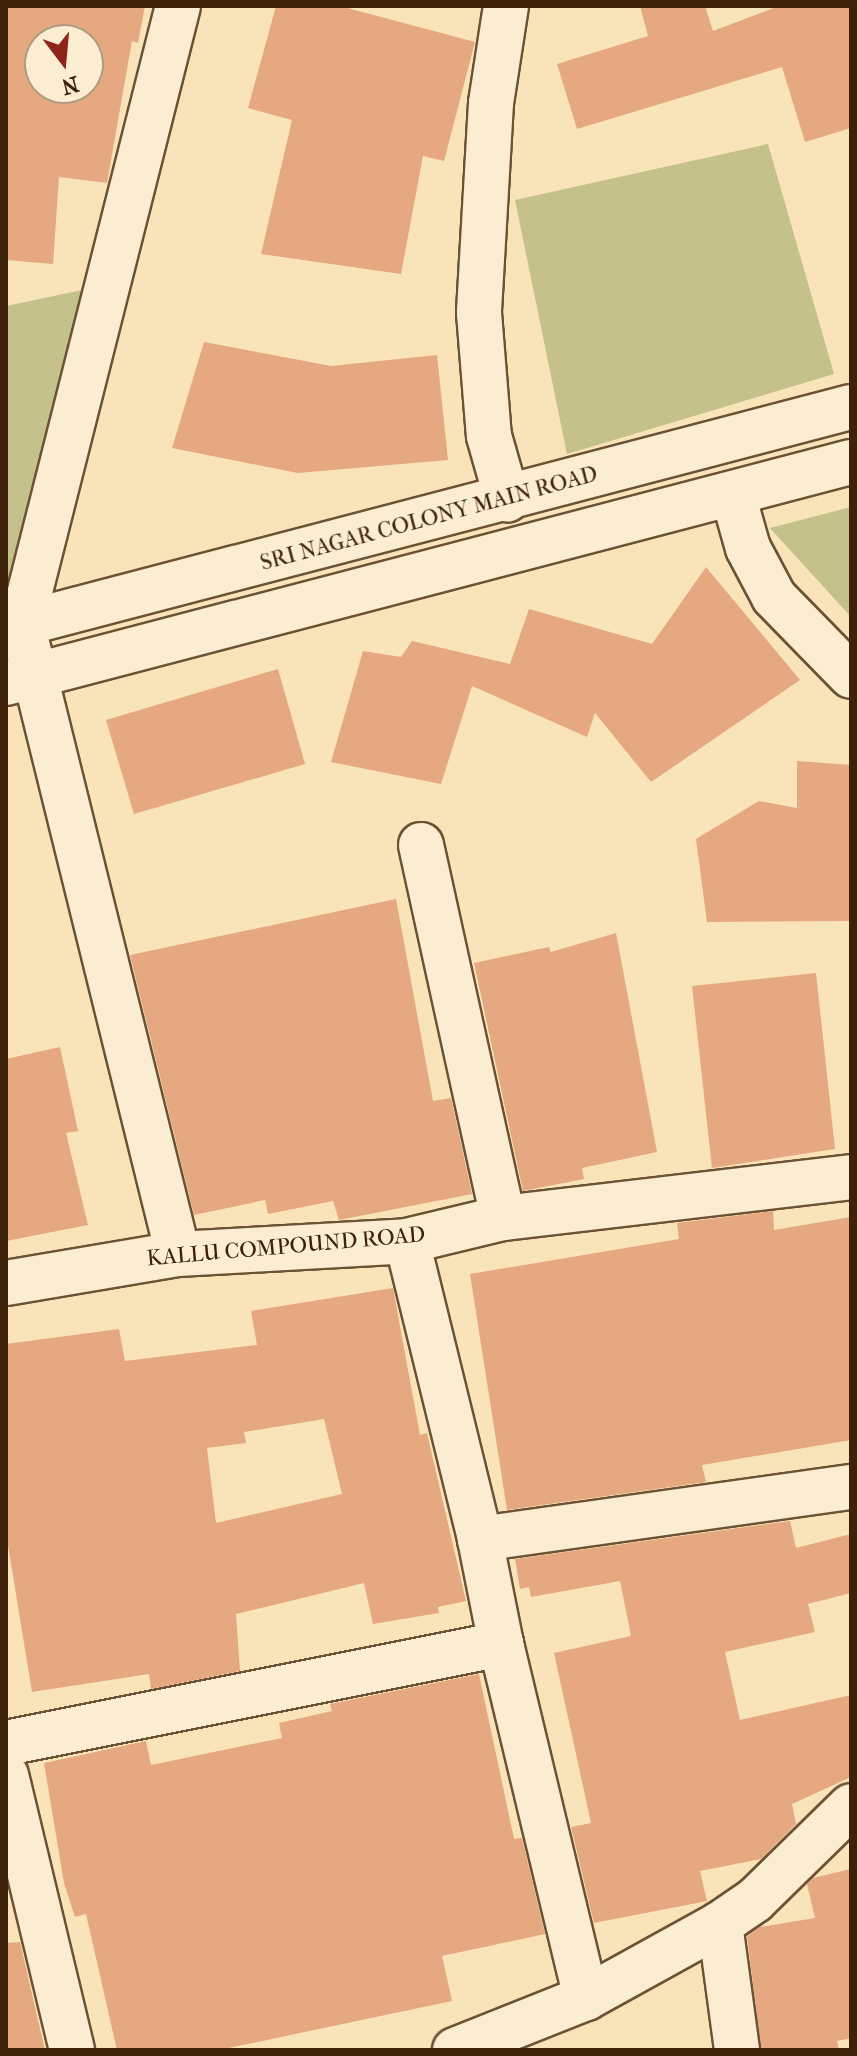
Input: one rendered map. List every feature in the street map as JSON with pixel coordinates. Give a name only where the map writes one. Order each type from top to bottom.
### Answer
[{"type":"street","points":[[178,6],[14,626],[22,679],[178,1254]]},
{"type":"street","points":[[506,6],[491,103],[479,313],[489,436],[507,499]]},
{"type":"street","name":"SRI NAGAR COLONY MAIN ROAD","points":[[14,626],[851,407]]},
{"type":"street","points":[[22,679],[851,462]]},
{"type":"street","points":[[733,495],[748,548],[774,597],[851,676]]},
{"type":"street","points":[[421,845],[503,1218]]},
{"type":"street","name":"KALLU COMPOUND ROAD","points":[[6,1283],[178,1254],[407,1241],[503,1218],[851,1177]]},
{"type":"street","points":[[407,1241],[480,1539],[501,1644],[586,1998]]},
{"type":"street","points":[[480,1539],[851,1487]]},
{"type":"street","points":[[6,1743],[501,1644]]},
{"type":"street","points":[[6,1775],[72,2050]]},
{"type":"street","points":[[455,2050],[586,1998],[720,1924],[755,1900],[851,1806]]},
{"type":"street","points":[[720,1924],[737,2050]]},
{"type":"shaded area","points":[[768,144],[834,374],[567,454],[515,200]]},
{"type":"shaded area","points":[[92,288],[6,614],[6,306]]},
{"type":"shaded area","points":[[851,507],[851,617],[770,528]]},
{"type":"building","points":[[6,6],[145,6],[138,43],[132,41],[107,183],[59,177],[53,264],[6,260]]},
{"type":"building","points":[[276,6],[340,6],[475,42],[444,161],[423,156],[401,274],[261,254],[292,120],[248,108]]},
{"type":"building","points":[[640,6],[705,6],[713,31],[779,6],[851,6],[851,128],[805,142],[782,67],[577,129],[557,64],[648,36]]},
{"type":"building","points":[[204,342],[331,366],[437,355],[448,460],[298,473],[172,448]]},
{"type":"building","points":[[706,567],[800,680],[651,782],[595,713],[587,737],[472,686],[441,784],[331,762],[363,651],[401,657],[412,641],[510,664],[529,609],[652,644]]},
{"type":"building","points":[[278,669],[305,764],[134,814],[106,720]]},
{"type":"building","points":[[797,761],[851,765],[851,921],[707,922],[696,839],[759,801],[797,808]]},
{"type":"building","points":[[396,899],[433,1101],[451,1098],[472,1194],[339,1220],[333,1201],[268,1214],[265,1200],[194,1215],[130,955]]},
{"type":"building","points":[[616,933],[657,1152],[582,1168],[584,1179],[523,1191],[474,963],[549,947],[551,952]]},
{"type":"building","points":[[816,973],[835,1149],[712,1168],[692,986]]},
{"type":"building","points":[[60,1047],[78,1131],[66,1133],[88,1225],[6,1241],[6,1059]]},
{"type":"building","points":[[773,1211],[774,1230],[851,1217],[851,1440],[702,1465],[706,1482],[507,1510],[470,1274],[679,1239],[677,1223]]},
{"type":"building","points":[[393,1288],[420,1435],[427,1433],[466,1601],[438,1607],[439,1613],[373,1624],[364,1583],[236,1614],[240,1671],[151,1689],[149,1674],[32,1692],[6,1533],[6,1344],[119,1329],[125,1361],[257,1345],[251,1311]],"holes":[[[324,1419],[342,1494],[216,1523],[207,1448],[246,1443],[244,1432]]]},
{"type":"building","points":[[790,1521],[796,1548],[851,1534],[851,1593],[808,1604],[815,1632],[725,1652],[740,1720],[851,1695],[851,1777],[792,1804],[796,1824],[761,1859],[700,1871],[707,1901],[594,1923],[571,1827],[591,1823],[554,1653],[631,1636],[620,1581],[531,1597],[529,1587],[520,1589],[515,1559]]},
{"type":"building","points":[[479,1674],[514,1839],[522,1838],[545,1934],[442,1956],[452,2001],[219,2050],[117,2050],[86,1914],[75,1917],[64,1883],[44,1763],[146,1741],[151,1765],[282,1738],[279,1723],[332,1711],[330,1704]]},
{"type":"building","points":[[851,1869],[851,2038],[837,2041],[839,2050],[761,2050],[747,1936],[760,1927],[815,1918],[807,1884],[813,1878]]},
{"type":"building","points":[[20,1942],[45,2050],[6,2050],[6,1943]]}]
